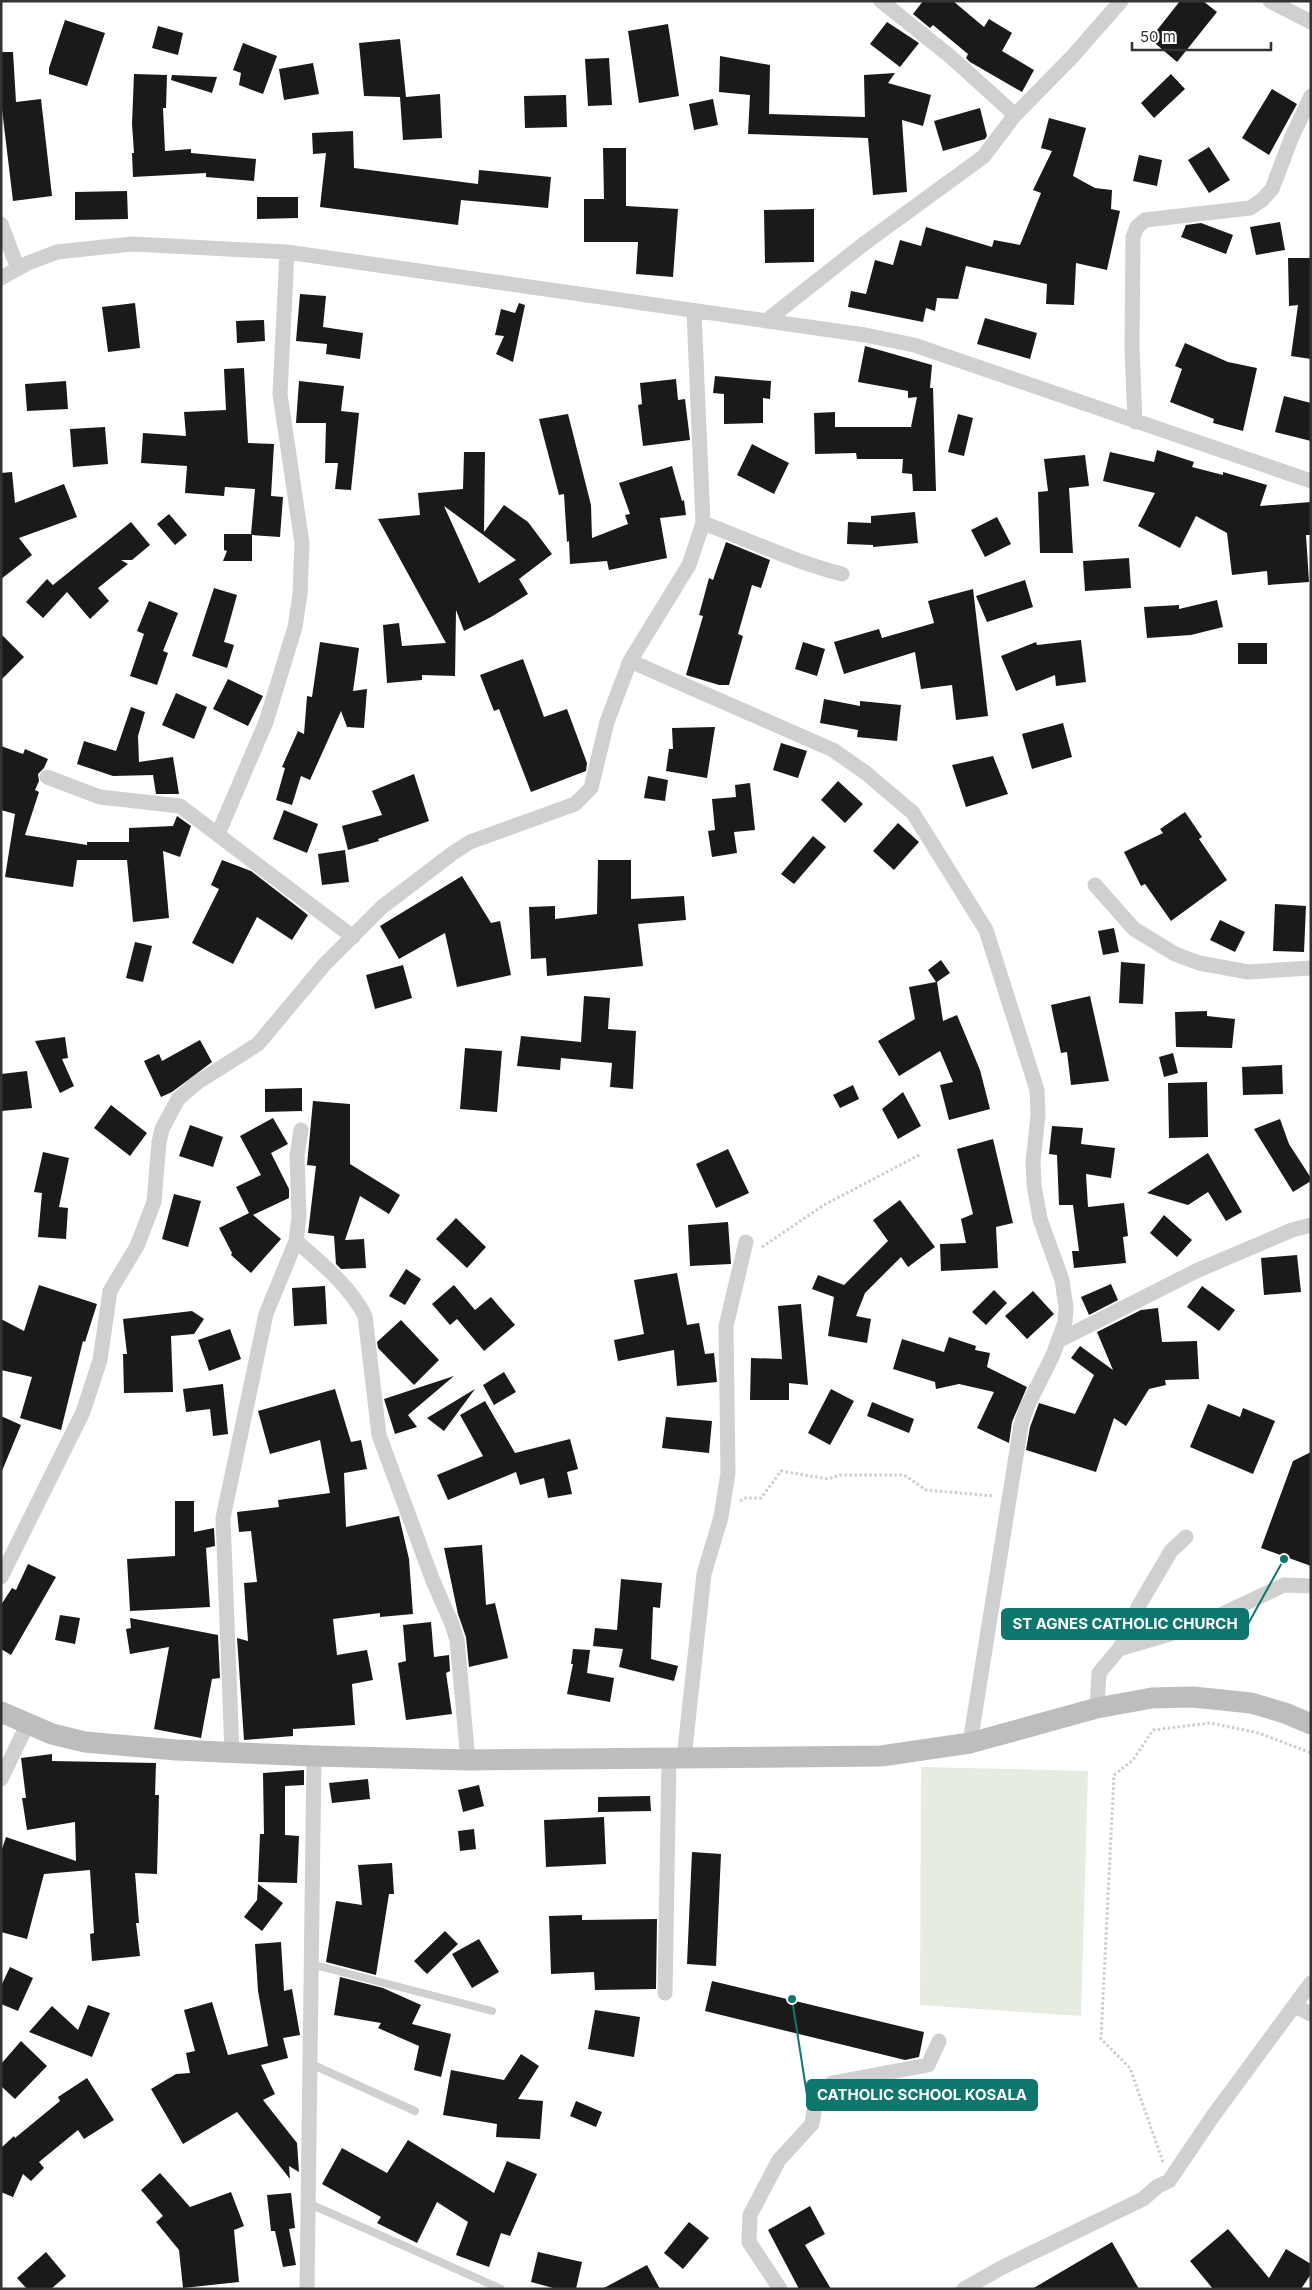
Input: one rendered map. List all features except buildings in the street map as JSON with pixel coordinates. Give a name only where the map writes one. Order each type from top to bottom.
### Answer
[{"type":"main road","points":[[1,1712],[52,1734],[85,1742],[314,1756],[468,1760],[881,1756],[970,1742],[1097,1708],[1152,1698],[1192,1697],[1251,1703],[1285,1712],[1311,1724]]},
{"type":"street","points":[[881,1],[951,57],[1016,115]]},
{"type":"street","points":[[766,321],[865,243],[983,157],[1016,115],[1072,58],[1121,1]]},
{"type":"street","points":[[1270,1],[1311,22]]},
{"type":"street","points":[[1135,422],[1132,348],[1133,237],[1137,227],[1145,220],[1250,208],[1262,200],[1272,189],[1291,139],[1311,96]]},
{"type":"street","points":[[1,224],[18,269]]},
{"type":"street","points":[[1,278],[57,252],[132,244],[287,252],[766,321],[914,345],[1311,481]]},
{"type":"street","points":[[218,834],[266,722],[295,627],[300,594],[302,543],[280,394],[287,252]]},
{"type":"street","points":[[1,1576],[83,1412],[100,1360],[110,1291],[136,1246],[154,1202],[159,1142],[162,1129],[178,1099],[198,1082],[258,1044],[324,964],[382,908],[461,847],[470,842],[575,804],[591,788],[607,722],[630,661],[689,565],[703,523],[694,310]]},
{"type":"street","points":[[703,523],[770,548],[808,565],[842,574]]},
{"type":"street","points":[[630,661],[833,750],[866,773],[913,813],[986,930],[1036,1090],[1038,1115],[1033,1162],[1034,1185],[1040,1219],[1062,1280],[1066,1307],[1065,1322],[1058,1341],[1027,1407],[1014,1459],[970,1742]]},
{"type":"street","points":[[47,778],[100,797],[180,806],[353,937]]},
{"type":"street","points":[[1095,885],[1134,929],[1175,954],[1199,963],[1248,972],[1311,968]]},
{"type":"street","points":[[232,1752],[223,1518],[266,1314],[296,1240],[299,1217],[297,1156],[301,1130]]},
{"type":"street","points":[[1058,1341],[1196,1270],[1292,1230],[1311,1225]]},
{"type":"street","points":[[296,1240],[322,1263],[360,1307],[365,1316],[379,1435],[433,1581],[452,1624],[456,1640],[468,1760]]},
{"type":"street","points":[[666,1993],[676,1758],[704,1574],[722,1510],[728,1473],[726,1326],[739,1264],[746,1242]]},
{"type":"street","points":[[1097,1708],[1099,1673],[1119,1650],[1132,1629],[1138,1607],[1171,1551],[1186,1537]]},
{"type":"street","points":[[1119,1650],[1198,1626],[1284,1585],[1311,1586]]},
{"type":"street","points":[[1,1779],[28,1723]]},
{"type":"street","points":[[308,2289],[314,1756]]},
{"type":"street","points":[[964,2289],[1001,2268],[1144,2199],[1158,2186],[1169,2181],[1213,2116],[1311,1983]]},
{"type":"street","points":[[1295,2006],[1311,2014]]},
{"type":"street","points":[[780,2289],[749,2242],[750,2215],[779,2160],[812,2124],[815,2105],[832,2083],[894,2073],[928,2065],[939,2040]]},
{"type":"lane","points":[[311,1964],[492,2011]]},
{"type":"lane","points":[[311,2064],[415,2111]]},
{"type":"lane","points":[[310,2204],[501,2289]]},
{"type":"path","points":[[739,1264],[824,1205],[921,1154]]},
{"type":"path","points":[[722,1510],[746,1498],[761,1498],[781,1471],[828,1478],[841,1475],[904,1474],[926,1490],[1009,1498]]},
{"type":"path","points":[[1169,2181],[1130,2068],[1101,2039],[1114,1775],[1133,1760],[1153,1730],[1210,1723],[1259,1733],[1311,1753]]},
{"type":"shaded area","points":[[921,1767],[1088,1771],[1081,2016],[920,2005]]},
{"type":"place","name":"ST AGNES CATHOLIC CHURCH","points":[[1284,1559]]},
{"type":"place","name":"CATHOLIC SCHOOL KOSALA","points":[[792,1999]]}]
